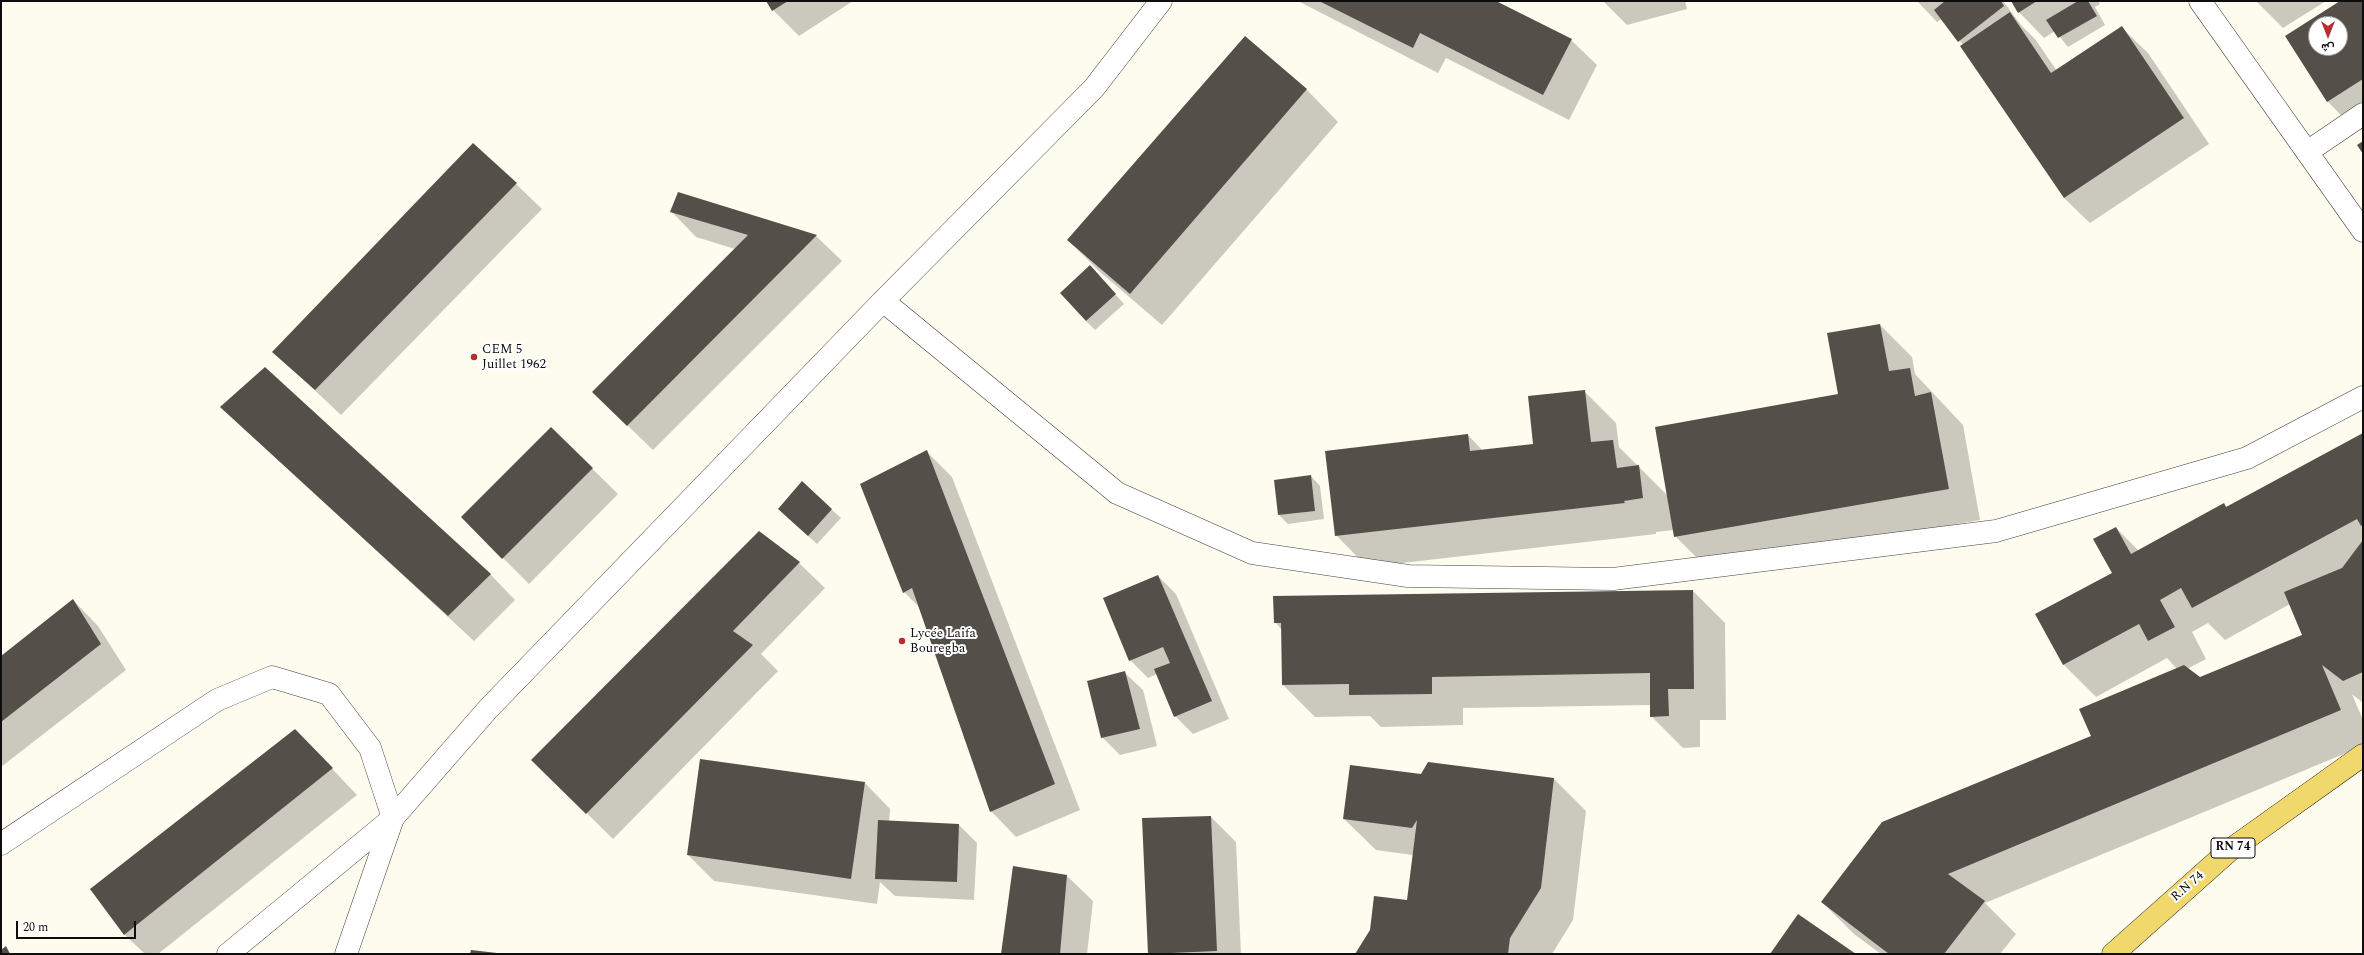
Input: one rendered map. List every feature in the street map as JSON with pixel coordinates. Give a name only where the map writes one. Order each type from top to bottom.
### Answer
[{"type":"main road","name":"R.N 74","points":[[2113,954],[2230,850],[2363,755]]},
{"type":"street","points":[[228,954],[393,818],[488,709],[883,301],[1094,88],[1161,1]]},
{"type":"street","points":[[2200,1],[2363,231]]},
{"type":"street","points":[[2307,152],[2363,114]]},
{"type":"street","points":[[883,301],[1117,493],[1252,553],[1408,576],[1613,579],[1996,530],[2247,458],[2363,398]]},
{"type":"street","points":[[1,844],[217,700],[272,677],[329,694],[370,748],[393,818],[346,954]]},
{"type":"building","points":[[766,1],[788,1],[772,11]]},
{"type":"building","points":[[1319,1],[1496,1],[1572,39],[1543,95],[1420,33],[1413,48]]},
{"type":"building","points":[[1945,1],[2001,1],[2004,6],[1958,42],[1934,10]]},
{"type":"building","points":[[2011,1],[2037,1],[2018,13]]},
{"type":"building","points":[[2078,1],[2088,1],[2097,16],[2058,38],[2046,20]]},
{"type":"building","points":[[2340,1],[2363,1],[2363,79],[2327,102],[2285,36],[2308,21],[2308,56],[2348,56],[2348,16],[2316,16]]},
{"type":"building","points":[[2010,12],[2051,73],[2122,26],[2184,118],[2064,198],[1960,46]]},
{"type":"building","points":[[1245,36],[1307,89],[1130,294],[1067,240]]},
{"type":"building","points":[[2363,141],[2363,154],[2357,145]]},
{"type":"building","points":[[473,143],[517,183],[315,390],[272,352]]},
{"type":"building","points":[[678,192],[817,235],[627,426],[592,392],[748,235],[670,212]]},
{"type":"building","points":[[1090,265],[1116,294],[1086,321],[1060,293]]},
{"type":"building","points":[[1880,324],[1889,371],[1910,368],[1915,396],[1931,392],[1949,489],[1674,537],[1655,427],[1838,394],[1827,333]]},
{"type":"building","points":[[265,367],[491,574],[448,616],[220,407]]},
{"type":"building","points":[[1585,390],[1591,442],[1613,440],[1617,468],[1639,465],[1643,498],[1624,501],[1625,503],[1335,536],[1325,451],[1468,434],[1470,451],[1533,444],[1528,396]]},
{"type":"building","points":[[551,427],[593,468],[502,559],[461,517]]},
{"type":"building","points":[[2363,433],[2363,525],[2361,526],[2357,519],[2192,608],[2181,588],[2160,600],[2175,627],[2148,641],[2139,624],[2063,665],[2035,614],[2112,573],[2093,539],[2116,527],[2131,554],[2224,503],[2226,507]]},
{"type":"building","points":[[927,450],[1055,784],[990,812],[912,588],[903,593],[860,484]]},
{"type":"building","points":[[1311,475],[1315,511],[1278,515],[1274,480]]},
{"type":"building","points":[[802,481],[832,509],[808,536],[778,509]]},
{"type":"building","points":[[759,531],[800,562],[733,631],[753,645],[586,814],[531,760]]},
{"type":"building","points":[[2363,540],[2363,672],[2343,681],[2322,665],[2341,710],[1948,874],[1985,901],[1944,954],[1889,954],[1821,902],[1882,822],[2091,736],[2079,709],[2184,665],[2200,677],[2302,635],[2284,592],[2342,568]]},
{"type":"building","points":[[1158,575],[1212,701],[1174,717],[1154,669],[1170,663],[1163,647],[1129,661],[1103,598]]},
{"type":"building","points":[[1693,590],[1694,689],[1668,689],[1669,716],[1650,717],[1650,673],[1432,677],[1432,694],[1349,695],[1349,684],[1282,685],[1281,623],[1274,623],[1273,596]]},
{"type":"building","points":[[73,599],[101,644],[1,722],[1,656]]},
{"type":"building","points":[[1125,671],[1140,729],[1101,738],[1087,681]]},
{"type":"building","points":[[295,729],[333,768],[124,935],[90,889]]},
{"type":"building","points":[[700,759],[865,782],[851,879],[687,855]]},
{"type":"building","points":[[1428,762],[1554,778],[1541,888],[1510,938],[1508,954],[1355,954],[1370,930],[1374,896],[1407,900],[1417,820],[1412,828],[1343,819],[1350,765],[1421,774]]},
{"type":"building","points":[[1211,816],[1217,951],[1148,954],[1142,818]]},
{"type":"building","points":[[878,820],[959,824],[957,882],[875,879]]},
{"type":"building","points":[[1013,866],[1067,875],[1060,954],[1001,954]]},
{"type":"building","points":[[1798,914],[1856,954],[1770,954]]},
{"type":"building","points":[[6,946],[10,954],[1,954],[1,950]]},
{"type":"building","points":[[471,950],[497,953],[497,954],[470,954]]},
{"type":"place","name":"CEM 5 Juillet 1962","points":[[474,357]]},
{"type":"place","name":"Lycée Laifa Bouregba","points":[[902,641]]}]
